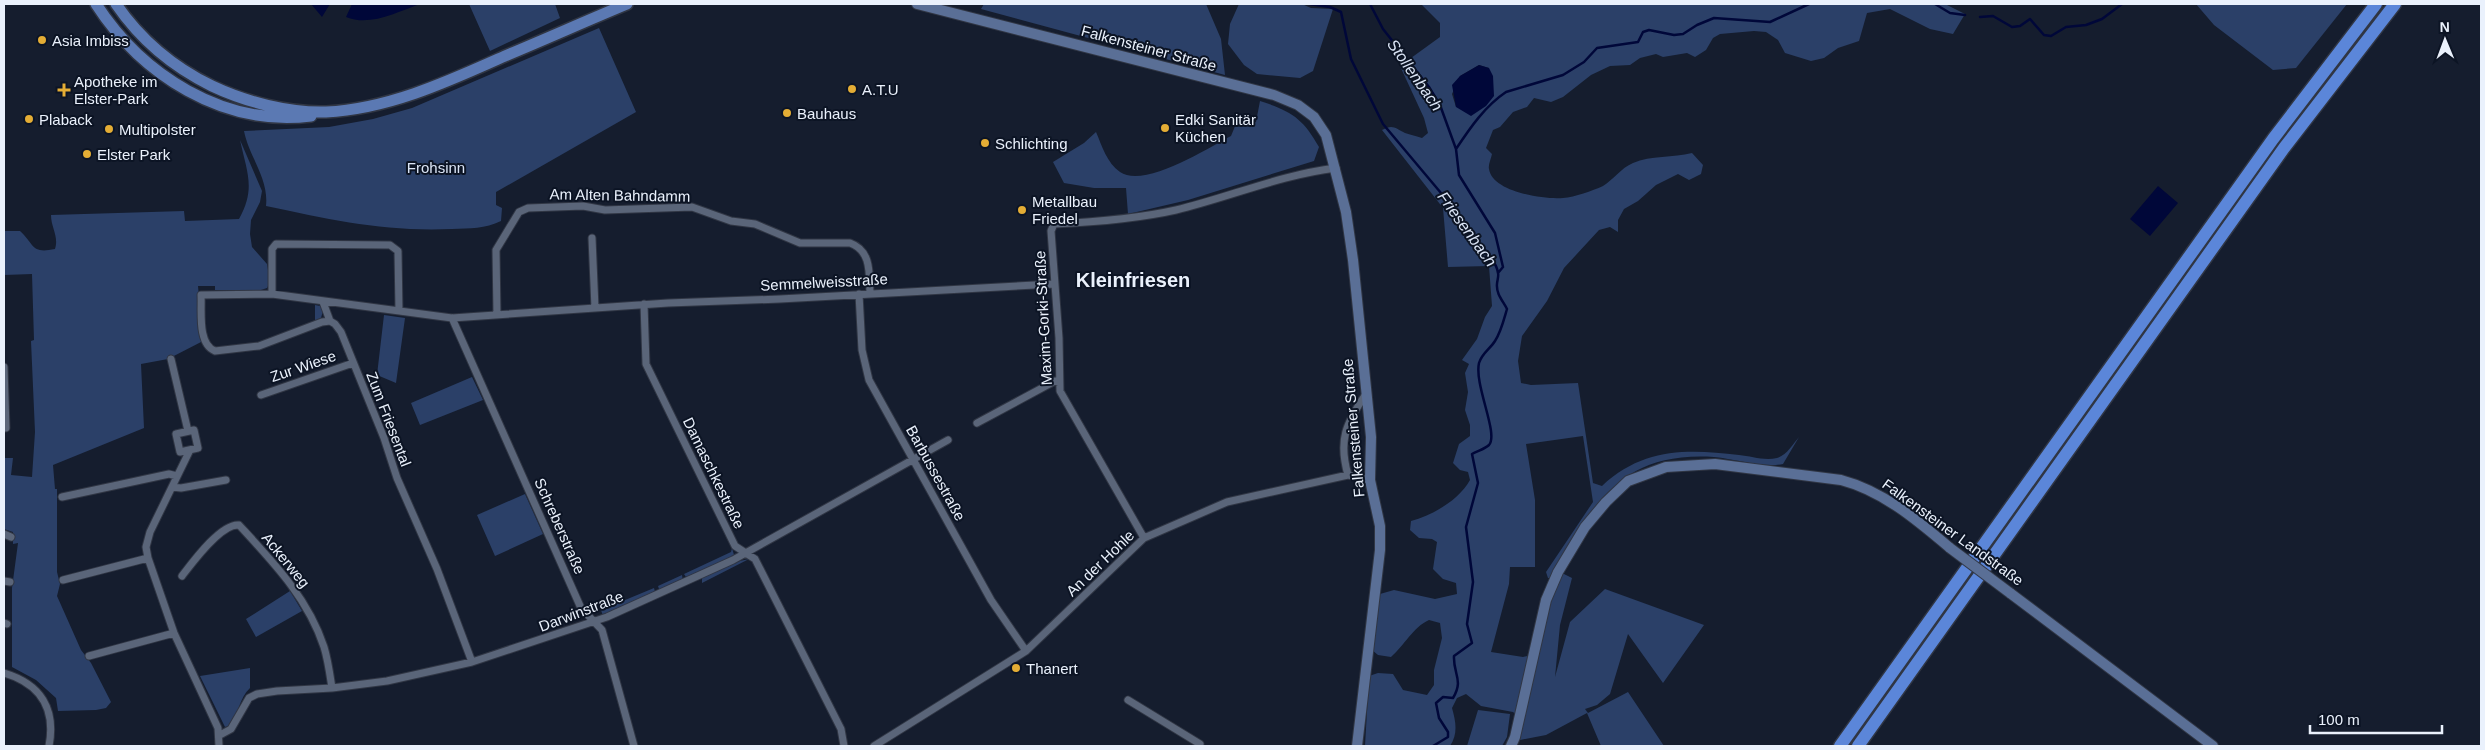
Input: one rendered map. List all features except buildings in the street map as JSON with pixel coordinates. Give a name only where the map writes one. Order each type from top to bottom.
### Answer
[{"type":"highway","points":[[1840,746],[2273,139],[2376,4]]},
{"type":"highway","points":[[1858,746],[2284,148],[2395,4]]},
{"type":"main road","points":[[96,4],[133,51],[158,73],[199,96],[228,108],[256,115],[293,118],[381,103],[443,83],[626,4]]},
{"type":"main road","points":[[116,4],[136,30],[160,53],[202,81],[248,100],[324,112]]},
{"type":"main road","name":"Falkensteiner Straße","points":[[917,4],[1274,95],[1298,105],[1314,117],[1326,135],[1336,168],[1353,260],[1371,437],[1370,480],[1380,526],[1380,550],[1357,746]]},
{"type":"main road","name":"Falkensteiner Landstraße","points":[[1511,746],[1515,738],[1546,600],[1558,572],[1586,528],[1606,502],[1628,481],[1666,468],[1716,464],[1841,480],[1861,485],[1878,494],[1922,524],[1950,548],[2213,746]]},
{"type":"street","name":"Maxim-Gorki-Straße","points":[[1144,538],[1060,391],[1059,338],[1051,231],[1054,224],[1115,221],[1177,210],[1286,176],[1336,168]]},
{"type":"street","name":"Am Alten Bahndamm","points":[[497,315],[496,250],[519,212],[528,208],[583,206],[605,210],[692,208],[730,221],[755,224],[800,243],[850,243],[862,250],[867,259],[870,293]]},
{"type":"street","points":[[592,238],[595,308]]},
{"type":"street","points":[[272,294],[272,249],[276,244],[390,245],[398,251],[399,311]]},
{"type":"street","name":"Semmelweisstraße","points":[[323,302],[452,318],[644,304],[1054,284]]},
{"type":"street","points":[[323,302],[272,294],[201,295],[204,339],[210,349],[214,351],[259,346],[322,322],[330,322]]},
{"type":"street","name":"Barbussestraße","points":[[859,294],[862,350],[866,372],[912,460],[991,600],[1026,651]]},
{"type":"street","name":"Zum Friesental","points":[[323,302],[330,322],[341,332],[384,438],[397,478],[437,569],[472,662]]},
{"type":"street","name":"Damaschkestraße","points":[[644,304],[646,364],[735,546],[755,558],[841,730],[844,746]]},
{"type":"street","name":"Schreberstraße","points":[[452,318],[582,608],[602,630],[634,746]]},
{"type":"street","points":[[171,359],[188,431]]},
{"type":"street","name":"Zur Wiese","points":[[261,395],[353,363]]},
{"type":"street","points":[[4,367],[6,428],[4,428]]},
{"type":"street","points":[[977,423],[1054,381],[1059,382]]},
{"type":"street","points":[[1348,475],[1342,446],[1346,429],[1366,394]]},
{"type":"street","points":[[194,430],[198,448],[180,452],[176,434],[188,431],[194,430]]},
{"type":"street","name":"Darwinstraße","points":[[220,735],[231,729],[244,704],[249,698],[257,694],[388,681],[472,662],[594,622],[659,595],[733,560],[948,440]]},
{"type":"street","points":[[190,450],[150,532],[146,547],[148,558],[174,633],[220,735],[219,746]]},
{"type":"street","points":[[62,497],[169,474],[177,476]]},
{"type":"street","name":"An der Hohle","points":[[878,745],[1026,651],[1144,538],[1227,502],[1348,475],[1370,480]]},
{"type":"street","points":[[172,487],[180,488],[226,480]]},
{"type":"street","name":"Ackerweg","points":[[182,576],[197,556],[218,535],[232,525],[239,525],[281,571],[304,604],[324,646],[332,688]]},
{"type":"street","points":[[63,580],[148,558]]},
{"type":"street","points":[[89,656],[174,633]]},
{"type":"street","points":[[4,674],[29,686],[43,699],[51,715],[49,746]]},
{"type":"street","points":[[1128,700],[1200,744],[1198,746]]},
{"type":"green space","points":[[469,4],[555,4],[560,18],[490,51]]},
{"type":"green space","points":[[984,4],[1206,4],[1221,39],[1225,75],[981,9]]},
{"type":"green space","points":[[1239,4],[1302,4],[1311,8],[1333,9],[1313,71],[1300,78],[1257,74],[1244,65],[1228,44],[1230,24]]},
{"type":"green space","points":[[1421,4],[1945,4],[1965,14],[1953,34],[1930,29],[1890,9],[1867,13],[1859,41],[1838,48],[1824,58],[1811,61],[1785,53],[1778,40],[1766,32],[1754,31],[1720,34],[1713,38],[1706,50],[1695,57],[1687,53],[1663,57],[1656,54],[1640,58],[1630,65],[1610,66],[1591,75],[1563,97],[1551,102],[1534,98],[1527,107],[1513,112],[1500,127],[1493,130],[1486,148],[1492,154],[1489,167],[1492,177],[1499,184],[1509,189],[1544,198],[1573,196],[1603,186],[1629,165],[1640,160],[1692,153],[1703,165],[1701,174],[1689,180],[1678,174],[1656,185],[1638,201],[1624,209],[1618,220],[1618,232],[1610,227],[1599,230],[1564,268],[1547,301],[1522,336],[1518,361],[1521,383],[1531,385],[1578,383],[1593,483],[1602,486],[1633,464],[1666,454],[1701,452],[1762,459],[1777,458],[1787,452],[1799,437],[1783,464],[1757,464],[1714,457],[1681,458],[1654,463],[1631,474],[1612,488],[1596,506],[1580,528],[1551,578],[1548,578],[1546,572],[1593,502],[1583,436],[1526,444],[1535,500],[1535,567],[1510,567],[1509,584],[1491,652],[1523,657],[1536,654],[1555,583],[1562,573],[1572,578],[1560,625],[1555,677],[1570,622],[1605,589],[1704,625],[1663,683],[1628,634],[1610,694],[1597,705],[1585,709],[1588,713],[1628,692],[1664,746],[1601,746],[1587,713],[1546,735],[1520,740],[1523,720],[1513,712],[1481,706],[1466,694],[1457,698],[1452,708],[1456,728],[1450,746],[1365,746],[1369,676],[1378,673],[1393,674],[1403,690],[1427,695],[1434,685],[1434,670],[1442,638],[1440,623],[1429,620],[1423,623],[1391,657],[1378,655],[1372,650],[1380,594],[1394,590],[1435,599],[1457,594],[1456,583],[1443,579],[1433,569],[1437,542],[1432,539],[1419,538],[1410,530],[1411,521],[1445,506],[1459,494],[1470,480],[1468,472],[1460,470],[1453,463],[1459,444],[1470,436],[1470,425],[1465,410],[1468,392],[1465,373],[1469,364],[1462,360],[1477,339],[1485,317],[1492,306],[1489,266],[1448,267],[1443,208],[1382,130],[1394,127],[1405,133],[1422,138],[1428,133],[1424,118],[1400,66],[1440,37],[1440,23]],"holes":[[[1479,65],[1489,68],[1456,107],[1452,94],[1460,76]]]},
{"type":"green space","points":[[2196,4],[2347,4],[2296,68],[2273,70],[2214,25]]},
{"type":"green space","name":"Frohsinn","points":[[599,28],[636,112],[496,192],[496,205],[502,208],[501,221],[483,227],[471,228],[404,229],[359,224],[266,206],[265,186],[244,131],[329,127],[373,119],[412,108]]},
{"type":"green space","points":[[1260,101],[1288,112],[1301,122],[1319,147],[1314,161],[1188,200],[1128,214],[1126,188],[1094,188],[1064,183],[1053,162],[1084,143],[1096,132],[1108,159],[1120,172],[1131,176],[1160,171],[1176,165],[1231,136],[1238,119],[1256,122]]},
{"type":"green space","points":[[240,140],[262,191],[260,202],[251,220],[250,234],[252,247],[267,264],[270,282],[267,288],[261,290],[215,290],[215,286],[198,286],[203,341],[168,359],[141,364],[144,428],[53,465],[55,489],[57,489],[57,572],[60,584],[57,596],[81,650],[91,663],[111,702],[106,708],[96,710],[58,711],[56,698],[36,680],[12,667],[12,588],[18,543],[13,544],[13,532],[4,529],[4,458],[13,458],[11,475],[32,477],[35,432],[31,341],[34,340],[32,274],[4,275],[4,231],[20,231],[34,247],[47,250],[55,249],[56,244],[51,215],[184,211],[185,221],[239,219],[249,189]]},
{"type":"green space","points":[[315,305],[320,306],[323,311],[320,321],[315,322]]},
{"type":"green space","points":[[384,315],[405,318],[396,383],[377,375]]},
{"type":"green space","points":[[472,377],[483,400],[420,425],[411,403]]},
{"type":"green space","points":[[525,494],[543,534],[495,556],[477,515]]},
{"type":"green space","points":[[732,548],[734,555],[731,559],[686,577],[684,574],[731,552]]},
{"type":"green space","points":[[749,559],[702,583],[702,577],[735,562]]},
{"type":"green space","points":[[682,575],[683,581],[662,591],[659,589],[658,586]]},
{"type":"green space","points":[[654,588],[655,592],[603,616],[601,610]]},
{"type":"green space","points":[[290,591],[302,611],[256,637],[246,619]]},
{"type":"green space","points":[[250,668],[250,688],[243,696],[230,726],[225,727],[200,676]]},
{"type":"green space","points":[[1478,710],[1510,714],[1507,737],[1502,746],[1467,746]]},
{"type":"shaded area","points":[[311,4],[330,4],[322,17]]},
{"type":"shaded area","points":[[352,4],[420,4],[383,17],[355,20],[346,17]]},
{"type":"shaded area","points":[[1479,65],[1489,68],[1493,76],[1494,96],[1486,106],[1471,116],[1456,107],[1452,85],[1460,76]]},
{"type":"shaded area","points":[[2158,186],[2178,203],[2150,236],[2130,219]]},
{"type":"waterway","name":"Friesenbach","points":[[1309,4],[1330,7],[1341,12],[1351,59],[1383,124],[1462,218],[1465,225],[1492,260],[1498,274],[1498,291],[1507,309],[1497,337],[1482,356],[1478,372],[1489,420],[1491,439],[1489,445],[1472,454],[1478,483],[1466,527],[1473,582],[1467,624],[1472,643],[1454,656],[1458,686],[1453,698],[1443,697],[1436,703],[1439,718],[1448,732],[1448,737],[1433,746]]},
{"type":"waterway","name":"Stollenbach","points":[[1370,4],[1383,29],[1429,87],[1440,105],[1456,149],[1459,175],[1495,233],[1503,267],[1498,273]]},
{"type":"waterway","name":"Stollenbach","points":[[1456,149],[1472,125],[1506,92],[1563,75],[1584,62],[1597,48],[1638,42],[1643,32],[1649,30],[1674,35],[1683,34],[1697,25],[1714,18],[1770,22],[1809,4]]},
{"type":"waterway","name":"Stollenbach","points":[[1935,4],[1950,13],[1965,15]]},
{"type":"waterway","name":"Stollenbach","points":[[1980,17],[1993,16],[2012,27],[2020,26],[2030,19],[2044,35],[2051,36],[2066,27],[2086,25],[2102,19],[2122,4]]},
{"type":"place","name":"Asia Imbiss","points":[[42,40]]},
{"type":"place","name":"A.T.U","points":[[852,89]]},
{"type":"place","name":"Apotheke im Elster-Park","points":[[64,90]]},
{"type":"place","name":"Bauhaus","points":[[787,113]]},
{"type":"place","name":"Plaback","points":[[29,119]]},
{"type":"place","name":"Edki Sanitär Küchen","points":[[1165,128]]},
{"type":"place","name":"Multipolster","points":[[109,129]]},
{"type":"place","name":"Schlichting","points":[[985,143]]},
{"type":"place","name":"Elster Park","points":[[87,154]]},
{"type":"place","name":"Metallbau Friedel","points":[[1022,210]]},
{"type":"place","name":"Thanert","points":[[1016,668]]},
{"type":"district","name":"Kleinfriesen","points":[[1133,280]]}]
